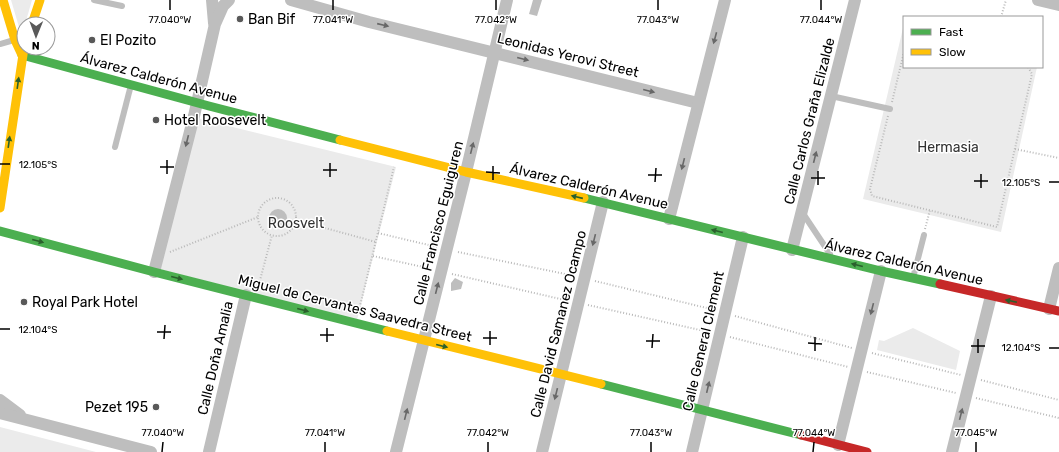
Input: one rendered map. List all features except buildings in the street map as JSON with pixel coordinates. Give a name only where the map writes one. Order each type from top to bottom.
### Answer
[{"type":"street","points":[[3,0],[15,40]]},
{"type":"street","points":[[35,16],[40,0]]},
{"type":"street","points":[[212,0],[215,24]]},
{"type":"street","points":[[154,272],[197,103],[215,24],[221,9],[229,0]]},
{"type":"street","name":"Leonidas Yerovi Street","points":[[291,0],[369,22],[496,52],[698,103]]},
{"type":"street","name":"Calle Francisco Eguiguren","points":[[396,452],[496,52],[507,0]]},
{"type":"street","points":[[669,219],[725,0]]},
{"type":"street","name":"Calle Carlos Graña Elizalde","points":[[792,250],[855,0]]},
{"type":"street","points":[[1038,0],[1059,5]]},
{"type":"street","points":[[0,208],[1,188],[22,56]]},
{"type":"street","name":"Álvarez Calderón Avenue","points":[[38,56],[131,86],[466,172],[603,202],[792,250],[1054,310]]},
{"type":"street","name":"Calle David Samanez Ocampo","points":[[542,452],[603,202]]},
{"type":"street","name":"Miguel de Cervantes Saavedra Street","points":[[0,231],[424,341],[561,374],[867,452]]},
{"type":"street","name":"Calle General Clement","points":[[692,452],[743,237]]},
{"type":"street","points":[[1054,310],[1059,268]]},
{"type":"street","points":[[838,445],[881,271]]},
{"type":"street","name":"Calle Doña Amalia","points":[[209,452],[251,296]]},
{"type":"street","points":[[952,452],[991,296]]},
{"type":"street","points":[[0,400],[26,419]]},
{"type":"street","points":[[0,413],[151,452]]},
{"type":"lane","points":[[94,0],[122,6]]},
{"type":"lane","points":[[0,44],[15,40]]},
{"type":"lane","points":[[115,147],[131,86]]},
{"type":"lane","points":[[831,96],[890,109]]},
{"type":"lane","points":[[801,211],[833,259]]},
{"type":"lane","points":[[912,278],[924,235]]},
{"type":"path","points":[[1001,16],[1006,0]]},
{"type":"path","points":[[903,56],[870,189],[872,196],[997,227],[1032,74],[1029,68]]},
{"type":"path","points":[[1015,148],[1059,158]]},
{"type":"path","points":[[359,312],[398,154]]},
{"type":"path","points":[[280,199],[292,205],[295,210],[296,220],[293,228],[289,232],[277,236],[266,233],[259,223],[258,217],[262,205],[268,201],[280,199]]},
{"type":"path","points":[[924,235],[930,210]]},
{"type":"path","points":[[165,254],[258,217]]},
{"type":"path","points":[[296,220],[376,242]]},
{"type":"path","points":[[378,232],[441,248]]},
{"type":"path","points":[[251,296],[272,235]]},
{"type":"path","points":[[454,251],[580,278]]},
{"type":"path","points":[[373,256],[435,270]]},
{"type":"path","points":[[449,273],[574,302]]},
{"type":"path","points":[[591,281],[719,312]]},
{"type":"path","points":[[585,304],[714,334]]},
{"type":"path","points":[[732,315],[856,349]]},
{"type":"path","points":[[727,336],[851,368]]},
{"type":"path","points":[[869,352],[965,376]]},
{"type":"path","points":[[864,371],[960,394]]},
{"type":"path","points":[[978,379],[1059,400]]},
{"type":"path","points":[[973,397],[1059,418]]},
{"type":"green space","points":[[11,0],[32,0],[27,16],[16,17]]},
{"type":"green space","name":"Hermasia","points":[[903,28],[903,68],[1037,68],[1001,232],[863,199]]},
{"type":"green space","name":"Roosvelt","points":[[196,118],[396,167],[357,320],[159,269]]},
{"type":"green space","points":[[913,328],[960,351],[956,370],[877,350],[879,340],[884,341]]},
{"type":"green space","points":[[0,427],[96,452],[0,452]]},
{"type":"shaded area","points":[[533,0],[542,0],[537,16],[529,14]]},
{"type":"shaded area","points":[[278,209],[284,212],[287,218],[284,224],[278,227],[272,224],[269,218],[272,212]]},
{"type":"shaded area","points":[[455,278],[463,282],[461,289],[451,291],[451,283]]},
{"type":"traffic: fast","points":[[26,56],[340,140]]},
{"type":"traffic: fast","points":[[584,198],[881,271],[940,284]]},
{"type":"traffic: fast","points":[[0,231],[387,331]]},
{"type":"traffic: fast","points":[[601,384],[801,435]]},
{"type":"traffic: slow","points":[[3,0],[16,42]]},
{"type":"traffic: slow","points":[[35,16],[40,0]]},
{"type":"traffic: slow","points":[[0,208],[23,56]]},
{"type":"traffic: slow","points":[[340,140],[466,172],[584,198]]},
{"type":"traffic: slow","points":[[387,331],[601,384]]},
{"type":"traffic: jam","points":[[940,284],[1059,311]]},
{"type":"traffic: jam","points":[[801,435],[867,452]]},
{"type":"place","name":"Ban Bif","points":[[240,19]]},
{"type":"place","name":"El Pozito","points":[[92,40]]},
{"type":"place","name":"Hotel Roosevelt","points":[[156,120]]},
{"type":"place","name":"Royal Park Hotel","points":[[24,302]]},
{"type":"place","name":"Pezet 195","points":[[156,407]]}]
